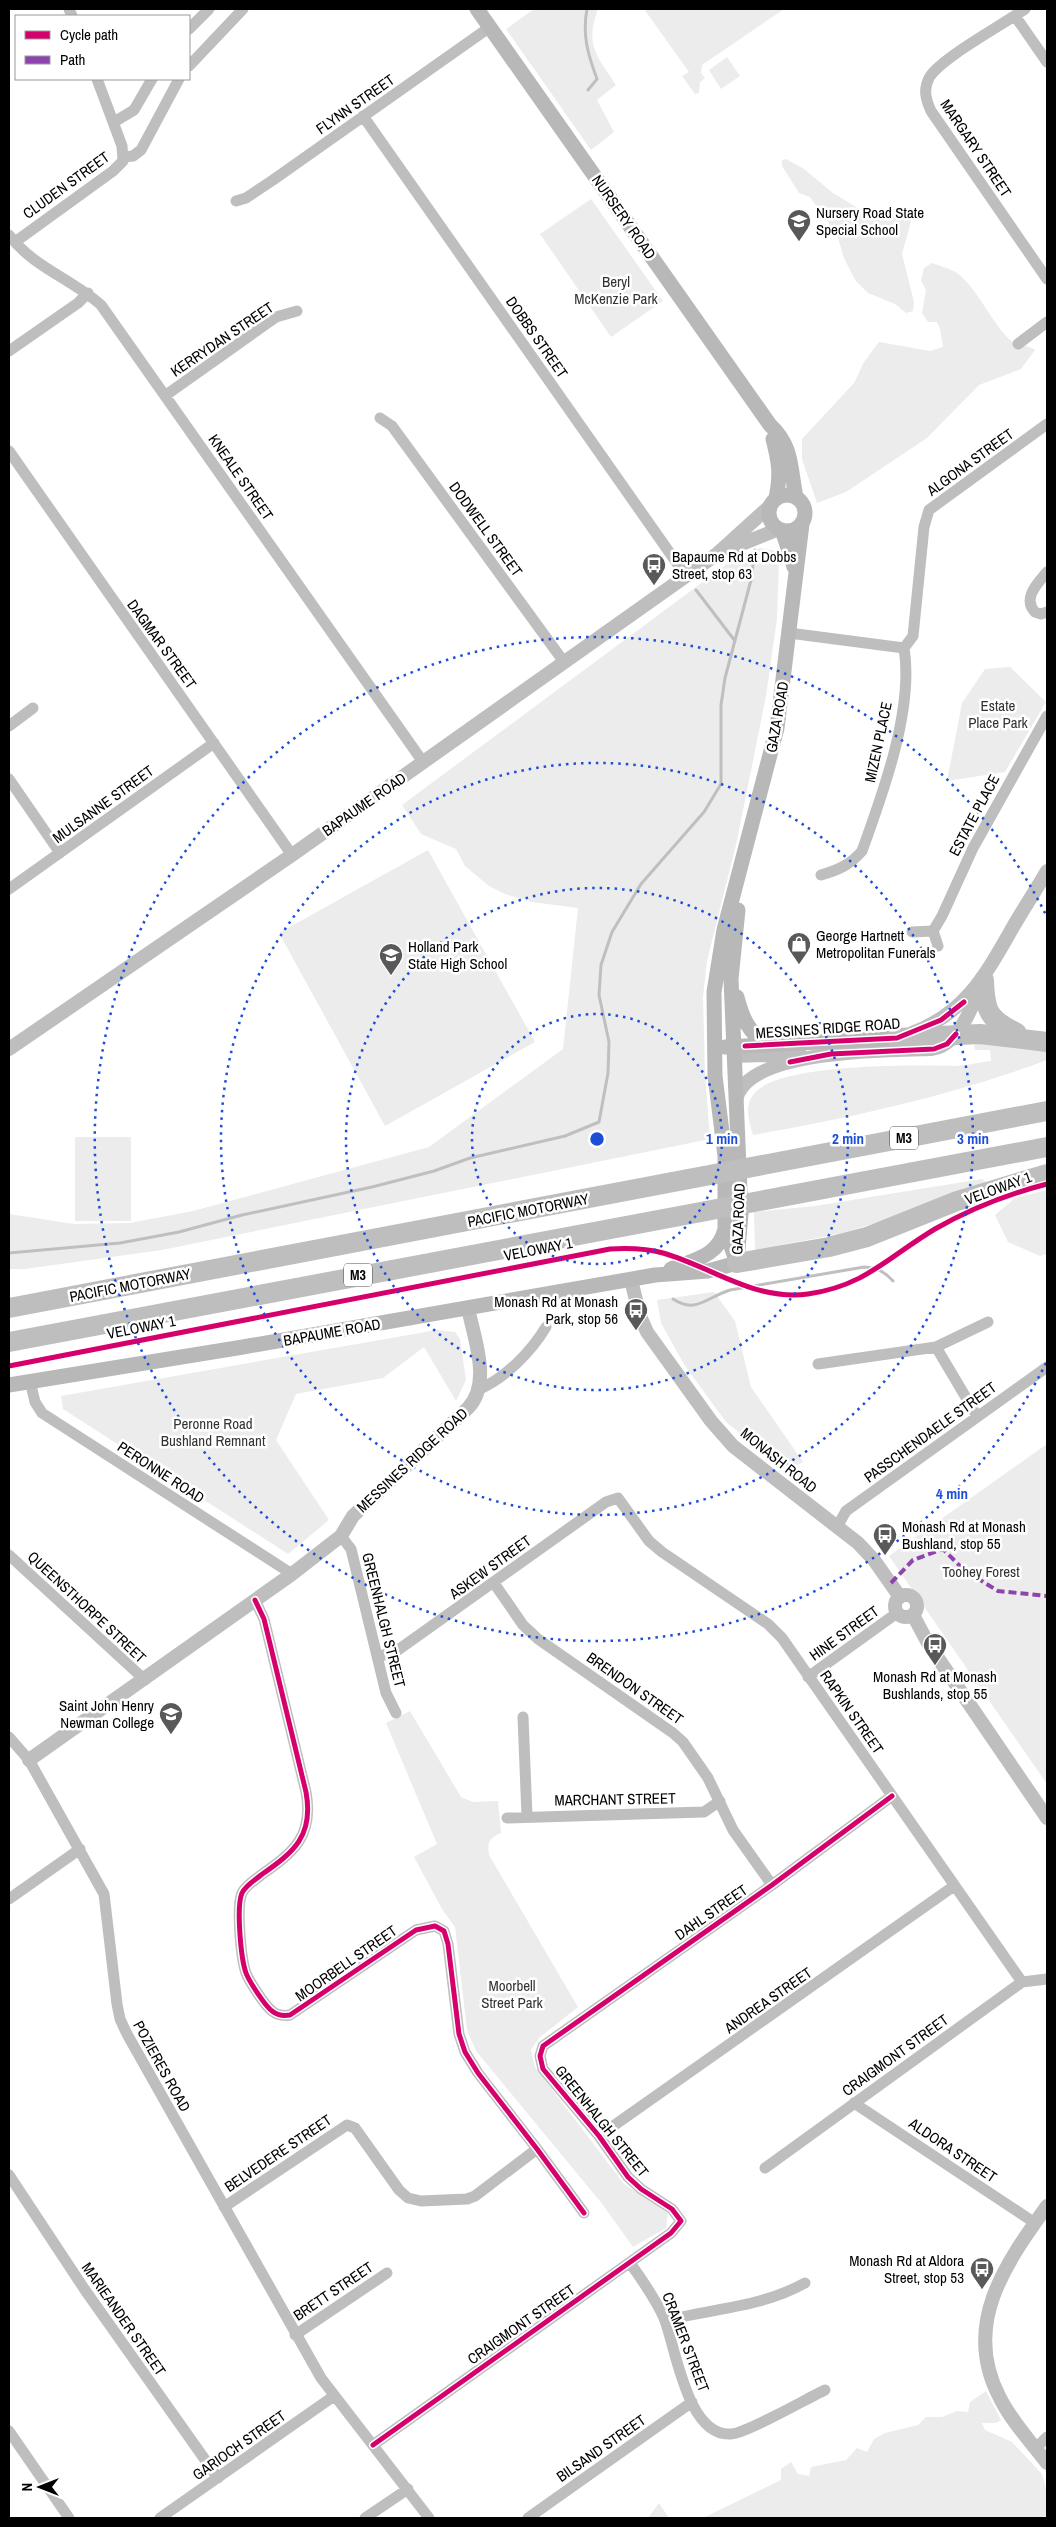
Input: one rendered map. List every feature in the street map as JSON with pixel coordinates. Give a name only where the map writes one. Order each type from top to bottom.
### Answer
[{"type":"highway","points":[[985,977],[985,1003],[992,1018],[1002,1026],[1027,1038]]},
{"type":"highway","points":[[897,1038],[990,1034],[1047,1042]]},
{"type":"highway","name":"PACIFIC MOTORWAY","points":[[9,1308],[1047,1111]]},
{"type":"highway","name":"M3","points":[[9,1342],[708,1209],[1047,1147]]},
{"type":"highway","points":[[737,1263],[828,1247],[867,1237],[957,1201],[1047,1174]]},
{"type":"main road","name":"NURSERY ROAD","points":[[477,9],[770,425],[782,436],[786,444],[796,497]]},
{"type":"main road","name":"NURSERY ROAD","points":[[770,425],[779,458],[780,477],[774,502]]},
{"type":"main road","points":[[788,494],[796,497],[804,506],[802,524],[793,530],[780,530],[769,516],[774,502],[788,494]]},
{"type":"main road","name":"GAZA ROAD","points":[[737,1263],[725,1229],[725,1156],[714,1051],[717,965],[724,930],[777,728],[802,524]]},
{"type":"main road","name":"GAZA ROAD","points":[[780,530],[795,572]]},
{"type":"main road","name":"GAZA ROAD","points":[[737,1263],[741,1214],[731,979],[744,859]]},
{"type":"main road","points":[[731,979],[744,1019],[755,1036],[768,1046]]},
{"type":"main road","name":"MESSINES RIDGE ROAD","points":[[714,1051],[897,1038]]},
{"type":"main road","name":"BAPAUME ROAD","points":[[655,1275],[705,1256],[719,1245],[725,1229]]},
{"type":"main road","name":"BAPAUME ROAD","points":[[9,1385],[118,1368],[655,1275],[708,1271],[737,1263]]},
{"type":"street","points":[[190,29],[209,9]]},
{"type":"street","points":[[190,65],[243,9]]},
{"type":"street","points":[[1020,12],[1047,62]]},
{"type":"street","name":"MARGARY STREET","points":[[1020,12],[943,64],[930,77],[926,88],[926,99],[931,111],[1047,279]]},
{"type":"street","name":"FLYNN STREET","points":[[236,201],[249,196],[490,27]]},
{"type":"street","points":[[97,80],[114,122],[124,157]]},
{"type":"street","points":[[114,122],[134,110],[151,80]]},
{"type":"street","name":"CLUDEN STREET","points":[[12,238],[113,171],[121,164],[124,157],[133,156],[141,150],[178,80]]},
{"type":"street","name":"DOBBS STREET","points":[[363,116],[686,576]]},
{"type":"street","name":"KNEALE STREET","points":[[12,238],[32,259],[88,293],[101,305],[423,762]]},
{"type":"street","points":[[9,352],[78,303],[88,293]]},
{"type":"street","name":"KERRYDAN STREET","points":[[166,395],[276,317],[297,311]]},
{"type":"street","points":[[1018,344],[1047,322]]},
{"type":"street","name":"DODWELL STREET","points":[[380,418],[392,426],[564,662]]},
{"type":"street","name":"ALGONA STREET","points":[[904,648],[913,636],[924,527],[929,510],[1047,424]]},
{"type":"street","name":"DAGMAR STREET","points":[[9,451],[292,854]]},
{"type":"street","name":"BAPAUME ROAD","points":[[9,1049],[292,854],[717,554],[774,502]]},
{"type":"street","name":"BAPAUME ROAD","points":[[717,554],[780,530]]},
{"type":"street","points":[[1047,572],[1035,586],[1030,601],[1035,612],[1041,614],[1047,612]]},
{"type":"street","points":[[789,633],[904,648]]},
{"type":"street","name":"MIZEN PLACE","points":[[821,874],[839,870],[854,861],[862,851],[890,767],[907,671],[904,648]]},
{"type":"street","points":[[9,726],[33,708]]},
{"type":"street","name":"ESTATE PLACE","points":[[933,931],[942,916],[973,848],[1047,716]]},
{"type":"street","name":"MULSANNE STREET","points":[[9,889],[214,743]]},
{"type":"street","points":[[9,779],[60,853]]},
{"type":"street","name":"MESSINES RIDGE ROAD","points":[[831,1054],[934,1049],[947,1044],[956,1034],[985,977],[1047,870]]},
{"type":"street","points":[[912,932],[933,931],[938,946]]},
{"type":"street","name":"MESSINES RIDGE ROAD","points":[[897,1038],[927,1028],[947,1017],[964,1002],[985,977]]},
{"type":"street","points":[[734,1051],[831,1054]]},
{"type":"street","points":[[736,1104],[741,1087],[751,1077],[796,1060],[831,1054]]},
{"type":"street","name":"MONASH ROAD","points":[[631,1280],[640,1316],[647,1332],[722,1434],[745,1458],[837,1527],[874,1560],[900,1597],[908,1596],[915,1600],[917,1608],[913,1615],[928,1646],[1047,1818]]},
{"type":"street","points":[[468,1308],[480,1375],[480,1389]]},
{"type":"street","points":[[818,1364],[936,1347],[988,1322]]},
{"type":"street","name":"MESSINES RIDGE ROAD","points":[[29,1760],[145,1680],[342,1536],[353,1516],[468,1408],[476,1399],[480,1389],[494,1382],[532,1347],[546,1327]]},
{"type":"street","points":[[936,1347],[977,1416]]},
{"type":"street","name":"PASSCHENDAELE STREET","points":[[837,1527],[846,1511],[1047,1367]]},
{"type":"street","name":"PERONNE ROAD","points":[[30,1381],[35,1402],[42,1413],[292,1574]]},
{"type":"street","name":"ASKEW STREET","points":[[378,1657],[398,1650],[606,1502],[618,1498]]},
{"type":"street","name":"RAPKIN STREET","points":[[618,1498],[649,1540],[662,1552],[775,1631],[782,1638],[1022,1982]]},
{"type":"street","name":"GREENHALGH STREET","points":[[342,1536],[351,1549],[386,1693],[396,1713]]},
{"type":"street","name":"QUEENSTHORPE STREET","points":[[9,1555],[145,1680]]},
{"type":"street","name":"BRENDON STREET","points":[[494,1583],[523,1625],[538,1640],[673,1732],[683,1742],[708,1778],[734,1830],[772,1885]]},
{"type":"street","points":[[900,1597],[895,1604],[897,1613],[904,1617],[913,1615]]},
{"type":"street","name":"MOORBELL STREET","points":[[255,1600],[264,1620],[306,1792],[309,1815],[304,1833],[294,1850],[250,1883],[241,1894],[239,1910],[246,1975],[271,2011],[284,2016],[290,2015],[416,1930],[435,1926],[444,1930],[448,1944],[458,2034],[465,2052],[478,2074],[584,2213]]},
{"type":"street","name":"HINE STREET","points":[[808,1677],[897,1613]]},
{"type":"street","points":[[523,1717],[527,1816]]},
{"type":"street","name":"POZIERES ROAD","points":[[9,1737],[29,1760],[104,1894],[120,2019],[295,2334],[334,2396],[429,2518]]},
{"type":"street","name":"DAHL STREET","points":[[543,2046],[772,1885],[892,1796]]},
{"type":"street","name":"MARCHANT STREET","points":[[507,1818],[704,1812],[720,1801]]},
{"type":"street","points":[[9,1899],[80,1849]]},
{"type":"street","name":"ANDREA STREET","points":[[598,2136],[954,1886]]},
{"type":"street","name":"CRAIGMONT STREET","points":[[765,2168],[1022,1982],[1047,1979]]},
{"type":"street","name":"GREENHALGH STREET","points":[[543,2046],[540,2056],[544,2069],[628,2177],[641,2189],[672,2209],[681,2221]]},
{"type":"street","name":"ALDORA STREET","points":[[854,2103],[1035,2223]]},
{"type":"street","name":"BELVEDERE STREET","points":[[224,2207],[347,2125],[355,2128],[399,2190],[414,2200],[467,2199],[474,2196],[537,2149]]},
{"type":"street","name":"MARIEANDER STREET","points":[[9,2175],[85,2290],[218,2478]]},
{"type":"street","points":[[1047,2206],[994,2288],[988,2313],[986,2334],[990,2372],[1000,2398],[1047,2463]]},
{"type":"street","name":"CRAIGMONT STREET","points":[[373,2445],[672,2233],[681,2221]]},
{"type":"street","name":"CRAMER STREET","points":[[630,2263],[648,2287],[665,2321],[680,2373],[692,2402],[710,2427],[729,2434],[739,2432],[824,2390]]},
{"type":"street","name":"BRETT STREET","points":[[295,2334],[387,2273]]},
{"type":"street","points":[[665,2321],[701,2312],[760,2303],[805,2283]]},
{"type":"street","name":"GARIOCH STREET","points":[[160,2518],[334,2396]]},
{"type":"street","name":"BILSAND STREET","points":[[528,2518],[692,2402]]},
{"type":"street","points":[[9,2431],[69,2518]]},
{"type":"street","points":[[1036,2448],[1047,2437]]},
{"type":"street","points":[[365,2518],[408,2489]]},
{"type":"green space","points":[[534,9],[598,9],[594,21],[593,41],[598,57],[616,85],[597,100],[614,132],[591,150],[506,29]]},
{"type":"green space","points":[[644,9],[784,9],[702,65],[701,73],[705,78],[700,82],[699,93],[695,94],[682,76],[689,72]]},
{"type":"green space","points":[[727,57],[740,76],[721,89],[709,70]]},
{"type":"green space","points":[[786,159],[804,169],[833,193],[866,213],[899,209],[912,218],[902,254],[914,302],[913,311],[906,313],[895,304],[868,293],[855,280],[844,258],[837,235],[810,197],[799,193],[782,166],[782,160]]},
{"type":"green space","name":"Beryl McKenzie Park","points":[[591,199],[663,301],[611,337],[540,234]]},
{"type":"green space","points":[[932,263],[957,273],[971,287],[1008,338],[1035,350],[1021,369],[979,385],[927,438],[846,492],[817,503],[802,459],[802,439],[854,383],[864,362],[879,342],[930,351],[943,347],[937,322],[928,322],[922,313],[926,290],[921,280],[924,268]]},
{"type":"green space","points":[[760,548],[776,551],[779,561],[777,619],[766,696],[736,845],[707,961],[703,997],[705,1073],[710,1139],[162,1250],[25,1269],[9,1269],[9,1214],[74,1224],[130,1223],[193,1211],[429,1147],[563,1049],[578,908],[532,902],[505,894],[489,886],[465,866],[456,849],[421,834],[402,805],[735,558]]},
{"type":"green space","name":"Estate Place Park","points":[[1010,667],[1046,702],[1005,772],[947,781],[962,703],[985,669]]},
{"type":"green space","points":[[428,850],[535,1042],[385,1126],[279,933]]},
{"type":"green space","points":[[986,1042],[1047,1051],[1047,1060],[938,1095],[828,1121],[753,1135],[748,1115],[750,1100],[753,1095],[766,1085],[788,1077],[816,1071],[879,1066],[958,1066],[991,1061],[990,1050],[975,1050],[974,1045]]},
{"type":"green space","points":[[75,1137],[131,1137],[131,1221],[75,1221]]},
{"type":"green space","points":[[982,1179],[986,1182],[895,1217],[843,1233],[755,1250],[754,1212],[815,1206]]},
{"type":"green space","points":[[1047,1190],[1047,1254],[1040,1256],[1008,1242],[995,1215],[1015,1198]]},
{"type":"green space","points":[[714,1292],[735,1321],[751,1387],[803,1462],[787,1471],[726,1422],[685,1366],[661,1323],[657,1300]]},
{"type":"green space","name":"Peronne Road Bushland Remnant","points":[[437,1330],[455,1332],[460,1339],[466,1380],[456,1401],[424,1347],[383,1378],[296,1394],[276,1440],[329,1520],[288,1554],[63,1409],[61,1396]]},
{"type":"green space","name":"Toohey Forest","points":[[1047,1444],[1047,1784],[889,1556]]},
{"type":"green space","name":"Moorbell Street Park","points":[[410,1711],[461,1797],[473,1802],[498,1801],[501,1833],[490,1841],[488,1847],[489,1855],[578,2007],[539,2038],[531,2050],[535,2067],[624,2184],[668,2213],[666,2228],[633,2247],[603,2205],[476,2051],[467,2030],[455,1927],[442,1909],[414,1857],[437,1844],[386,1723]]},
{"type":"green space","points":[[986,2391],[1001,2420],[996,2423],[982,2423],[985,2430],[1012,2442],[1042,2474],[1047,2491],[1047,2518],[703,2518],[781,2480],[781,2469],[791,2462],[798,2474],[809,2476],[811,2467],[846,2460],[857,2448],[867,2452],[874,2439],[885,2433],[918,2425],[926,2417],[942,2417],[957,2411],[968,2412],[970,2402]]},
{"type":"green space","points":[[659,2503],[669,2518],[648,2518]]},
{"type":"waterway","points":[[587,9],[585,28],[587,45],[597,79],[588,90]]},
{"type":"waterway","points":[[9,1253],[120,1243],[179,1232],[242,1215],[372,1187],[434,1171],[470,1158],[565,1136],[599,1122],[608,1073],[609,1042],[599,995],[601,965],[612,932],[641,884],[704,812],[721,784],[721,705],[725,678],[751,580],[755,550]]},
{"type":"waterway","points":[[696,590],[735,641]]},
{"type":"waterway","points":[[673,1299],[688,1305],[695,1305],[730,1290],[864,1267],[880,1271],[893,1281]]},
{"type":"marked path","points":[[891,1583],[913,1560],[943,1549],[964,1570],[998,1591],[1047,1596]]},
{"type":"cycle path","points":[[745,1046],[897,1038],[941,1020],[964,1002]]},
{"type":"cycle path","points":[[790,1062],[831,1054],[934,1049],[947,1044],[956,1034]]},
{"type":"cycle path","name":"VELOWAY 1","points":[[9,1366],[610,1249],[656,1251],[681,1259],[751,1288],[769,1293],[788,1295],[808,1294],[828,1290],[861,1277],[935,1229],[962,1215],[1004,1197],[1047,1184]]},
{"type":"cycle path","points":[[255,1600],[264,1619],[308,1807],[304,1832],[299,1841],[283,1859],[250,1883],[242,1893],[239,1909],[240,1933],[242,1957],[248,1977],[261,1999],[272,2011],[281,2015],[290,2015],[416,1930],[435,1926],[444,1931],[448,1944],[459,2034],[465,2052],[478,2073],[584,2213]]},
{"type":"cycle path","points":[[373,2445],[671,2233],[681,2221],[672,2209],[641,2189],[628,2177],[599,2136],[543,2069],[540,2056],[543,2046],[772,1885],[892,1796]]},
{"type":"place","name":"Nursery Road State Special School","points":[[799,242]]},
{"type":"place","name":"Bapaume Rd at Dobbs Street, stop 63","points":[[654,586]]},
{"type":"place","name":"George Hartnett Metropolitan Funerals","points":[[799,965]]},
{"type":"place","name":"Holland Park State High School","points":[[391,976]]},
{"type":"place","name":"Monash Rd at Monash Park, stop 56","points":[[636,1331]]},
{"type":"place","name":"Monash Rd at Monash Bushland, stop 55","points":[[885,1556]]},
{"type":"place","name":"Monash Rd at Monash Bushlands, stop 55","points":[[935,1666]]},
{"type":"place","name":"Saint John Henry Newman College","points":[[171,1735]]},
{"type":"place","name":"Monash Rd at Aldora Street, stop 53","points":[[982,2290]]}]
